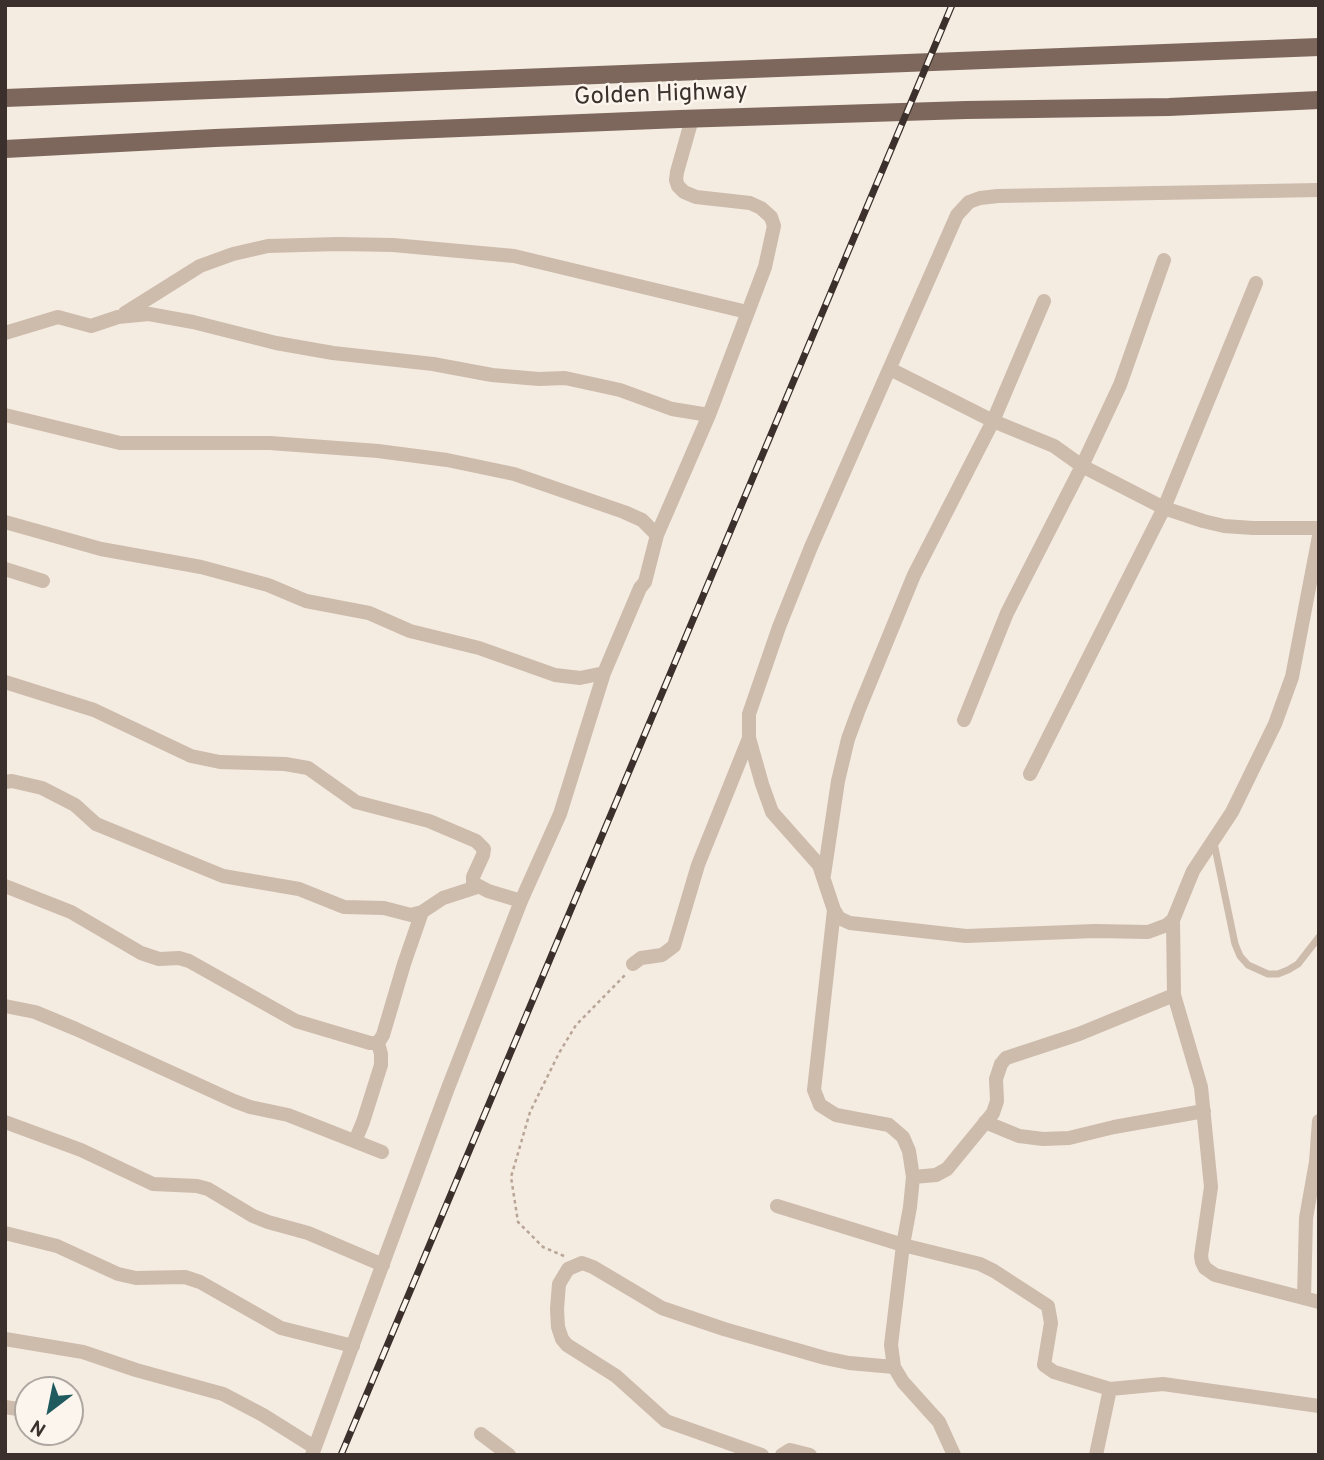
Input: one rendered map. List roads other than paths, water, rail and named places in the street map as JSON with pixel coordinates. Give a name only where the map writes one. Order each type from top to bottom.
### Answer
[{"type":"main road","name":"Golden Highway","points":[[5,98],[1319,47]]},
{"type":"main road","name":"Golden Highway","points":[[5,149],[692,119],[952,110],[1169,107],[1319,100]]},
{"type":"street","points":[[5,1339],[82,1352],[223,1394],[263,1415],[313,1451],[448,1088],[522,901],[560,814],[604,673],[645,582],[657,535],[709,415],[765,267],[774,226],[771,217],[750,203],[689,195],[678,186],[677,172],[692,119]]},
{"type":"street","points":[[1173,920],[1148,932],[1095,931],[966,936],[850,923],[839,918],[824,875],[812,856],[772,812],[749,738],[749,714],[779,627],[811,547],[957,215],[969,202],[980,198],[1011,196],[1319,190]]},
{"type":"street","points":[[118,317],[200,266],[233,254],[268,246],[338,244],[393,245],[514,256],[747,312]]},
{"type":"street","points":[[964,720],[1007,613],[1120,385],[1164,260]]},
{"type":"street","points":[[1030,774],[1164,508],[1256,283]]},
{"type":"street","points":[[824,875],[838,781],[848,739],[859,709],[914,575],[993,421],[1044,300]]},
{"type":"street","points":[[5,333],[58,317],[91,326],[118,317],[139,314],[162,316],[276,343],[333,353],[433,364],[492,375],[565,378],[620,390],[672,409],[709,415]]},
{"type":"street","points":[[890,369],[993,421],[1054,446],[1082,466],[1164,508],[1224,526],[1319,528]]},
{"type":"street","points":[[5,415],[120,443],[270,443],[377,451],[447,460],[514,474],[624,512],[642,520],[657,535]]},
{"type":"street","points":[[5,522],[101,549],[191,565],[268,585],[306,601],[369,613],[410,631],[479,648],[569,679],[604,673]]},
{"type":"street","points":[[1319,536],[1292,677],[1275,724],[1231,812],[1193,871],[1173,920],[1174,995],[1195,1065],[1204,1111],[1211,1187],[1202,1262],[1205,1268],[1215,1275],[1319,1302]]},
{"type":"street","points":[[5,569],[43,581]]},
{"type":"street","points":[[5,682],[94,710],[191,756],[220,762],[285,764],[309,768],[356,802],[429,821],[482,845],[483,855],[473,883],[477,887],[522,901]]},
{"type":"street","points":[[632,964],[641,958],[662,955],[674,946],[698,866],[749,738]]},
{"type":"street","points":[[5,782],[12,781],[42,788],[75,805],[96,824],[223,876],[299,889],[344,907],[384,908],[407,915],[422,912],[443,898],[477,887]]},
{"type":"street","points":[[5,886],[71,912],[141,953],[189,961],[296,1021],[378,1043]]},
{"type":"street","points":[[834,910],[814,1090],[820,1105],[836,1115],[889,1125],[903,1137],[909,1151],[913,1177],[891,1345],[894,1367],[903,1382],[939,1422],[951,1453]]},
{"type":"street","points":[[355,1141],[381,1065],[378,1043],[383,1035],[422,912]]},
{"type":"street","points":[[913,1177],[936,1175],[947,1169],[996,1108],[996,1079],[1006,1058],[1079,1034],[1174,995]]},
{"type":"street","points":[[5,1006],[35,1012],[76,1029],[250,1108],[288,1115],[382,1152]]},
{"type":"street","points":[[985,1122],[1019,1136],[1069,1138],[1204,1111]]},
{"type":"street","points":[[1304,1297],[1306,1217],[1319,1121]]},
{"type":"street","points":[[5,1122],[81,1150],[153,1184],[208,1189],[261,1219],[308,1233],[383,1265]]},
{"type":"street","points":[[777,1206],[903,1245],[980,1264],[1048,1306],[1051,1314],[1044,1365],[1054,1373],[1110,1389],[1163,1384],[1319,1406]]},
{"type":"street","points":[[5,1233],[57,1246],[118,1274],[136,1278],[185,1277],[200,1282],[281,1328],[353,1346]]},
{"type":"street","points":[[762,1455],[666,1421],[616,1376],[562,1339],[558,1327],[559,1284],[568,1269],[582,1263],[593,1267],[662,1308],[703,1323],[825,1358],[894,1367]]},
{"type":"street","points":[[1096,1455],[1110,1389]]},
{"type":"street","points":[[481,1434],[509,1455]]},
{"type":"street","points":[[782,1455],[790,1450],[810,1455]]},
{"type":"lane","points":[[1213,839],[1235,944],[1248,965],[1268,974],[1289,970],[1298,964],[1319,937]]},
{"type":"railway","points":[[341,1455],[952,5]]}]
